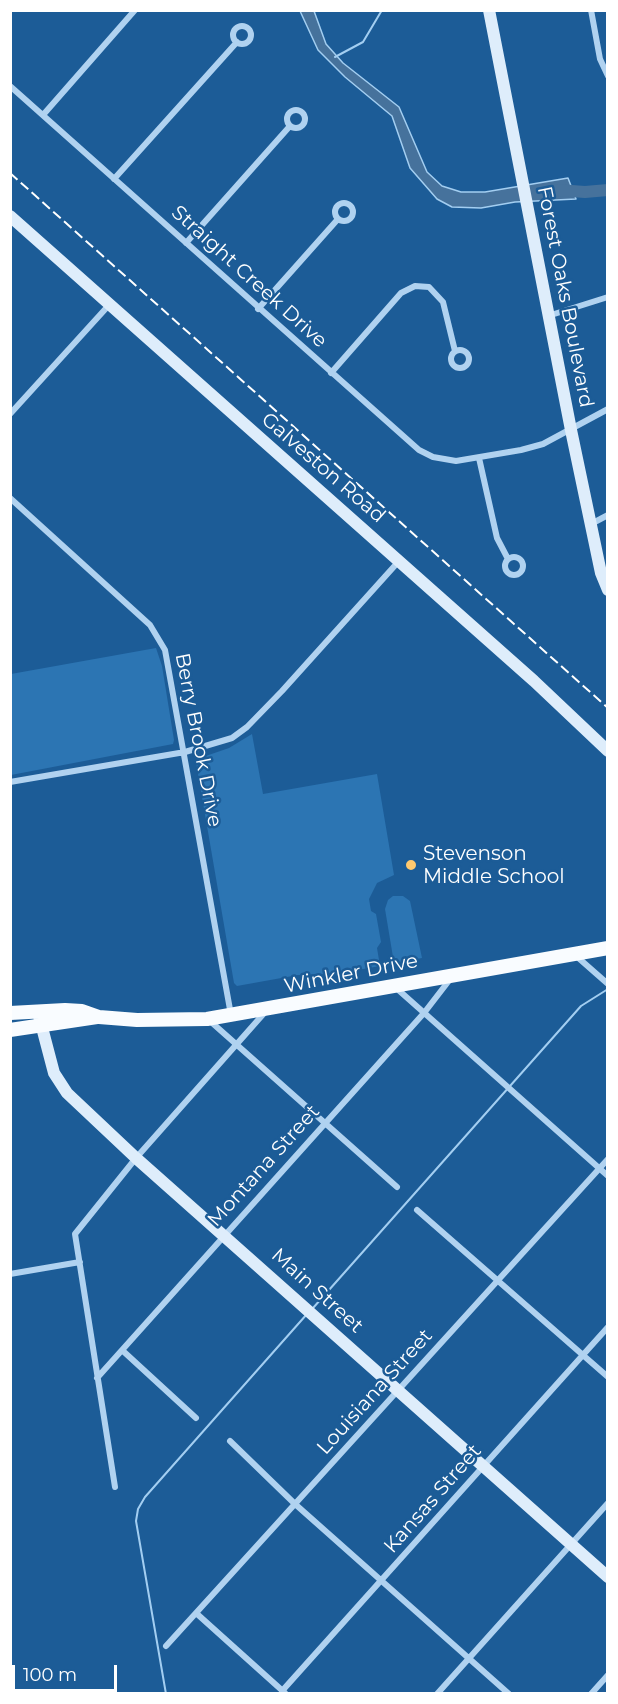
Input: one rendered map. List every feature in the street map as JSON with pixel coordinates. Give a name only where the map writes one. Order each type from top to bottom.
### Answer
[{"type":"main road","name":"Winkler Drive","points":[[10,1030],[99,1017],[176,1021],[231,1015],[608,948]]},
{"type":"main road","name":"Winkler Drive","points":[[10,1012],[82,1011],[99,1017]]},
{"type":"street","points":[[43,115],[135,10]]},
{"type":"street","name":"Forest Oaks Boulevard","points":[[489,10],[571,430],[608,590]]},
{"type":"street","points":[[591,10],[600,59],[608,76]]},
{"type":"street","points":[[114,179],[237,42]]},
{"type":"street","name":"Straight Creek Drive","points":[[10,86],[419,450],[444,460],[479,458],[543,444],[608,409]]},
{"type":"street","points":[[186,243],[290,126]]},
{"type":"street","name":"Galveston Road","points":[[10,216],[399,561],[608,751]]},
{"type":"street","points":[[258,309],[338,219]]},
{"type":"street","points":[[331,373],[401,293],[415,286],[429,286],[443,302],[454,351]]},
{"type":"street","points":[[550,315],[608,297]]},
{"type":"street","points":[[10,414],[109,305]]},
{"type":"street","points":[[479,458],[497,538],[508,559]]},
{"type":"street","name":"Berry Brook Drive","points":[[10,498],[150,625],[158,636],[169,665],[231,1015]]},
{"type":"street","points":[[591,524],[608,515]]},
{"type":"street","points":[[10,782],[185,752],[232,738],[247,727],[399,561]]},
{"type":"street","points":[[574,954],[607,983]]},
{"type":"street","name":"Montana Street","points":[[97,1378],[424,1012],[453,975]]},
{"type":"street","points":[[394,986],[608,1176]]},
{"type":"street","name":"Main Street","points":[[38,1010],[40,1024],[60,1082],[136,1158],[608,1577]]},
{"type":"street","points":[[115,1487],[75,1234],[136,1158],[266,1010]]},
{"type":"street","points":[[207,1018],[324,1124],[398,1187]]},
{"type":"street","name":"Louisiana Street","points":[[166,1646],[608,1159]]},
{"type":"street","points":[[417,1210],[499,1279],[608,1377]]},
{"type":"street","points":[[10,1274],[80,1262]]},
{"type":"street","name":"Kansas Street","points":[[284,1692],[608,1327]]},
{"type":"street","points":[[123,1351],[196,1418]]},
{"type":"street","points":[[230,1442],[295,1504],[509,1694]]},
{"type":"street","points":[[437,1694],[608,1503]]},
{"type":"street","points":[[196,1613],[284,1692]]},
{"type":"street","points":[[591,1694],[608,1676]]},
{"type":"shaded area","points":[[300,11],[314,11],[326,44],[343,63],[399,107],[427,172],[442,186],[461,192],[485,192],[568,178],[576,199],[515,202],[481,208],[452,207],[437,199],[410,168],[392,116],[345,77],[318,50]]},
{"type":"shaded area","points":[[156,648],[162,666],[173,744],[11,775],[11,674]]},
{"type":"shaded area","points":[[252,734],[263,794],[377,774],[394,875],[377,883],[369,899],[371,911],[376,914],[381,942],[377,948],[380,966],[335,974],[298,975],[237,986],[234,983],[196,762],[197,759],[229,748]]},
{"type":"shaded area","points":[[393,896],[403,896],[410,901],[422,958],[394,963],[385,909],[388,900]]},
{"type":"waterway","points":[[335,57],[363,42],[382,10]]},
{"type":"waterway","points":[[558,190],[585,192],[608,190]]},
{"type":"waterway","points":[[313,1308],[581,1006],[608,989]]},
{"type":"waterway","points":[[166,1694],[136,1521],[138,1509],[145,1497],[307,1314]]},
{"type":"railway","points":[[10,173],[608,708]]},
{"type":"place","name":"Stevenson Middle School","points":[[411,865]]}]
